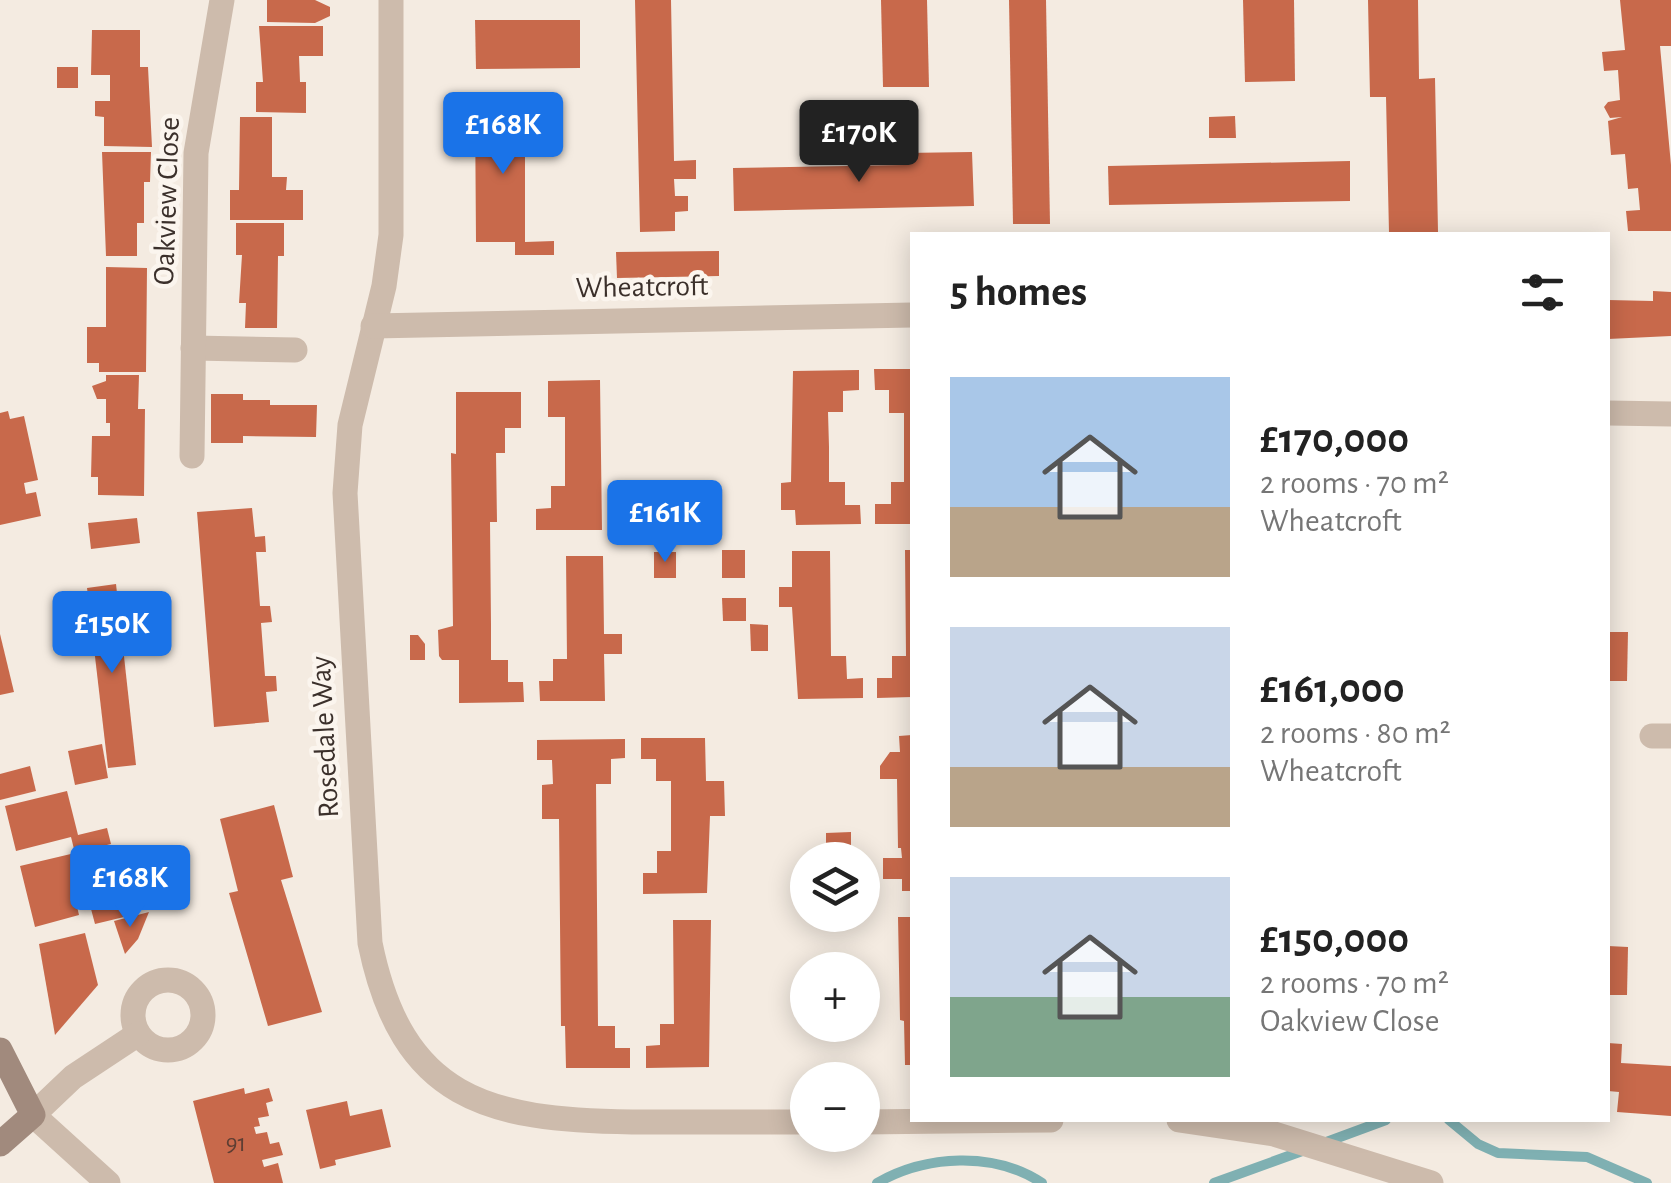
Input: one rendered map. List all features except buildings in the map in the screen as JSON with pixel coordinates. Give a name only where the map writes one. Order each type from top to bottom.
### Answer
[{"type":"main road","points":[[0,1050],[33,1115],[0,1144]]},
{"type":"street","name":"Oakview Close","points":[[192,456],[199,116],[222,0]]},
{"type":"street","name":"Rosedale Way","points":[[392,0],[391,235],[384,286],[350,425],[344,493],[370,943],[387,1008],[405,1040],[430,1070],[459,1092],[492,1108],[578,1121],[790,1122]]},
{"type":"street","name":"Wheatcroft","points":[[373,326],[910,315]]},
{"type":"street","points":[[193,348],[295,350]]},
{"type":"street","points":[[1610,413],[1671,414]]},
{"type":"street","points":[[108,1183],[33,1115],[73,1077],[138,1034]]},
{"type":"street","points":[[880,1122],[910,1121]]},
{"type":"street","points":[[1193,1122],[1274,1134],[1431,1183]]},
{"type":"waterway","points":[[1321,1144],[1381,1122]]},
{"type":"waterway","points":[[1451,1122],[1478,1144],[1498,1153],[1587,1157],[1647,1183]]},
{"type":"waterway","points":[[1214,1183],[1305,1150]]},
{"type":"waterway","points":[[877,1183],[917,1167],[960,1160],[1003,1166],[1042,1183]]}]
